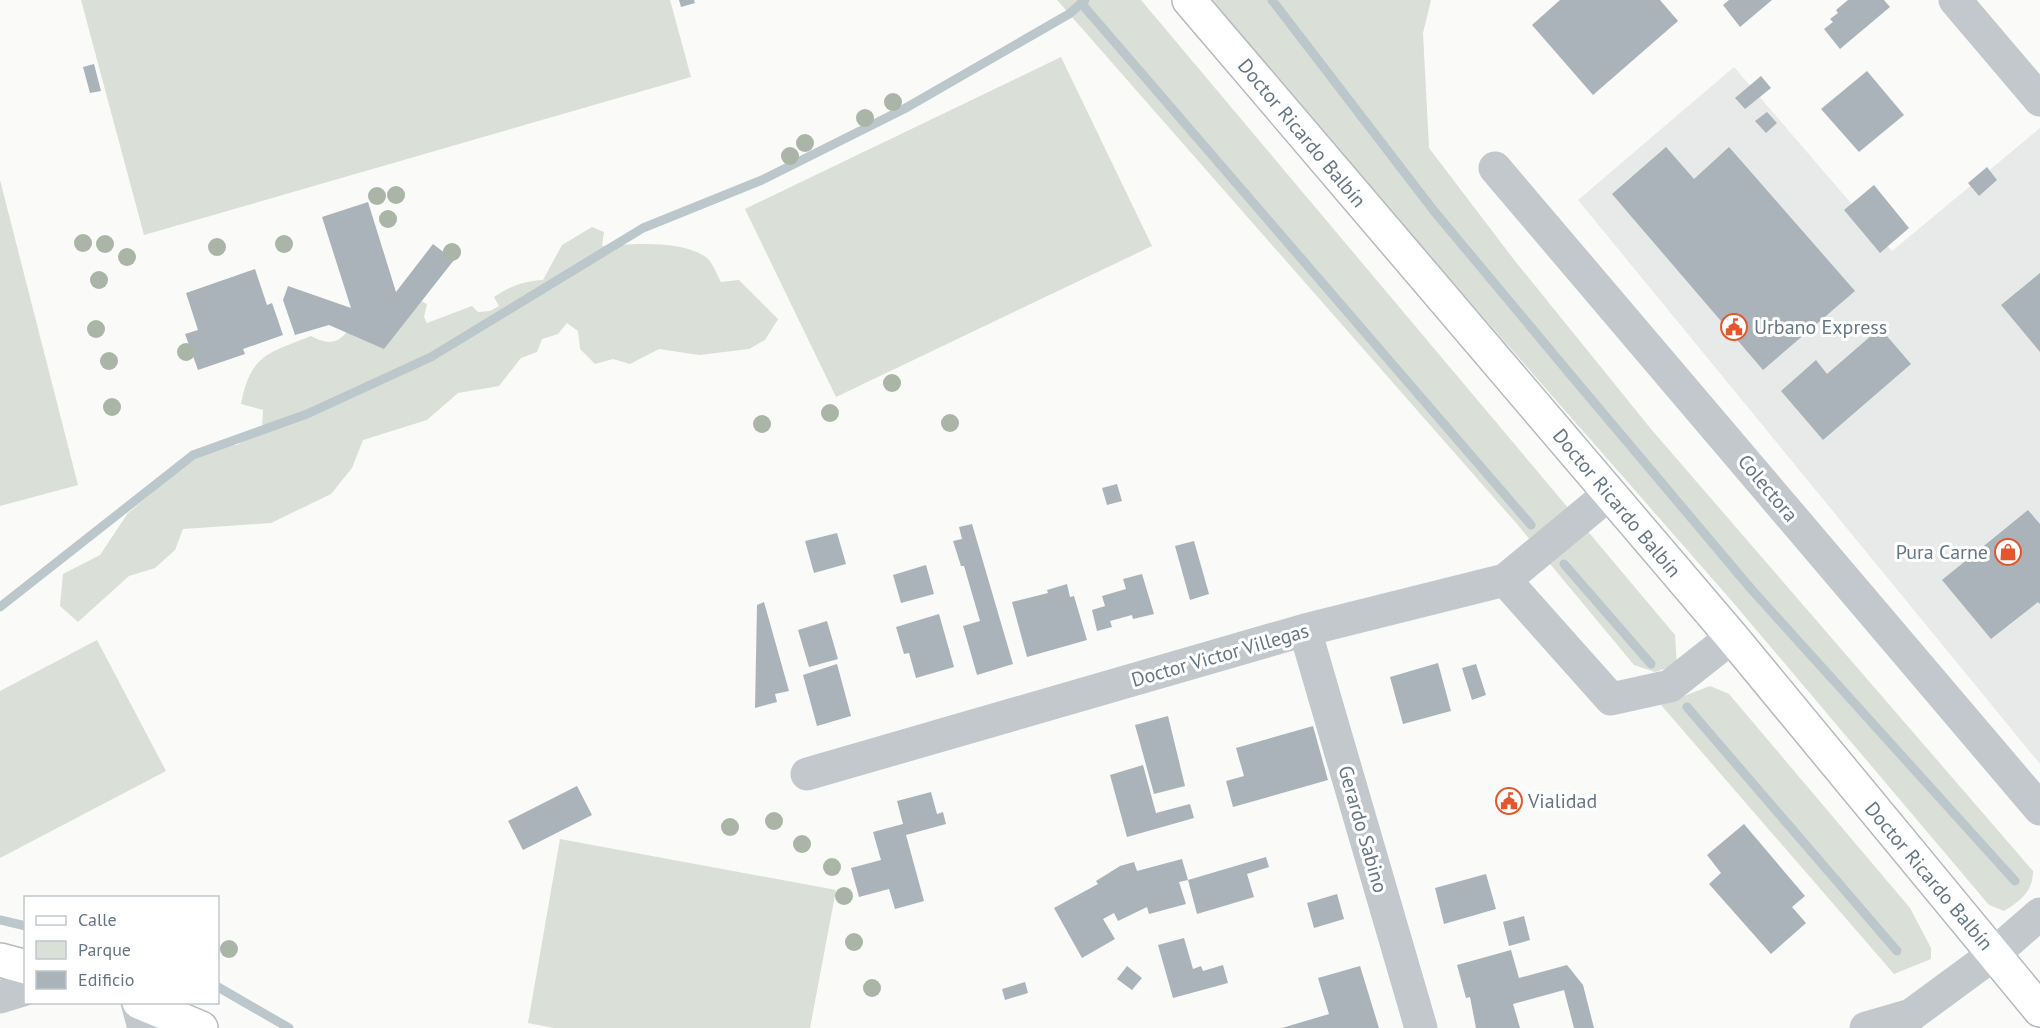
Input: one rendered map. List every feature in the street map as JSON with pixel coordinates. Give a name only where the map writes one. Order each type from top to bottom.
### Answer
[{"type":"main road","name":"Doctor Ricardo Balbín","points":[[1190,0],[1732,638],[2040,1010]]},
{"type":"main road","points":[[0,960],[24,966]]},
{"type":"main road","points":[[143,1004],[201,1028]]},
{"type":"street","points":[[1955,0],[2040,100]]},
{"type":"street","name":"Colectora","points":[[1495,168],[2040,809]]},
{"type":"street","name":"Doctor Victor Villegas","points":[[807,774],[1305,630],[1505,580],[1609,494]]},
{"type":"street","points":[[1505,580],[1611,699],[1670,686],[1732,638]]},
{"type":"street","name":"Gerardo Sabino","points":[[1305,630],[1421,1028]]},
{"type":"street","points":[[1866,1028],[1911,1015],[1994,954],[2040,915]]},
{"type":"street","points":[[0,997],[24,990]]},
{"type":"street","points":[[138,1004],[144,1028]]},
{"type":"shaded area","points":[[1734,67],[1892,251],[2040,128],[2040,764],[1578,200]]},
{"type":"green space","points":[[81,0],[670,0],[691,77],[144,235]]},
{"type":"green space","points":[[1057,0],[1141,0],[1675,635],[1677,665],[1655,672],[1634,665],[1517,524]]},
{"type":"green space","points":[[1212,0],[1431,0],[1423,33],[1429,148],[1515,261],[1651,429],[2033,871],[2031,884],[2021,899],[2004,911],[1989,905],[1731,600],[1350,165]]},
{"type":"green space","points":[[1061,57],[1152,246],[836,397],[745,209]]},
{"type":"green space","points":[[0,180],[78,485],[0,506]]},
{"type":"green space","points":[[592,227],[604,232],[602,246],[656,244],[671,245],[697,252],[709,260],[721,282],[739,280],[778,319],[765,340],[749,349],[699,355],[659,349],[630,364],[613,359],[595,364],[580,349],[578,331],[567,323],[558,334],[542,339],[537,352],[521,358],[499,386],[458,393],[427,420],[363,440],[352,468],[331,494],[271,523],[183,529],[175,550],[155,568],[129,576],[78,622],[60,606],[63,574],[100,555],[128,513],[208,446],[237,445],[262,430],[263,410],[241,404],[250,375],[263,358],[311,336],[322,341],[338,340],[367,309],[407,294],[427,304],[424,317],[427,323],[472,306],[478,312],[490,311],[499,306],[494,297],[500,293],[523,283],[543,280],[562,245]]},
{"type":"green space","points":[[97,640],[166,771],[0,858],[0,691]]},
{"type":"green space","points":[[1710,686],[1729,694],[1910,908],[1931,948],[1931,959],[1894,974],[1661,705]]},
{"type":"green space","points":[[560,839],[836,890],[810,1028],[554,1028],[528,1023]]},
{"type":"building","points":[[679,0],[694,0],[695,3],[681,7]]},
{"type":"building","points":[[1560,0],[1660,0],[1678,21],[1593,95],[1532,25]]},
{"type":"building","points":[[1729,0],[1772,0],[1740,27],[1723,5]]},
{"type":"building","points":[[1848,0],[1884,0],[1890,7],[1840,49],[1824,29],[1833,22],[1830,19],[1838,13],[1836,10]]},
{"type":"building","points":[[94,64],[101,91],[90,93],[83,67]]},
{"type":"building","points":[[1867,71],[1904,115],[1859,152],[1821,109]]},
{"type":"building","points":[[1761,76],[1771,88],[1745,109],[1735,98]]},
{"type":"building","points":[[1767,112],[1777,123],[1766,133],[1755,121]]},
{"type":"building","points":[[1666,147],[1694,179],[1729,147],[1855,291],[1763,370],[1612,194]]},
{"type":"building","points":[[1987,167],[1997,180],[1979,196],[1968,183]]},
{"type":"building","points":[[1874,185],[1909,228],[1880,253],[1844,210]]},
{"type":"building","points":[[368,202],[396,292],[433,244],[454,260],[384,349],[329,325],[295,335],[283,300],[288,286],[351,308],[322,217]]},
{"type":"building","points":[[255,269],[267,305],[272,303],[283,335],[243,349],[245,354],[198,370],[185,334],[198,330],[186,293]]},
{"type":"building","points":[[2040,273],[2040,352],[2001,305]]},
{"type":"building","points":[[1880,328],[1911,364],[1823,440],[1781,391],[1816,360],[1827,374]]},
{"type":"building","points":[[1117,484],[1122,501],[1107,505],[1102,488]]},
{"type":"building","name":"Pura Carne","points":[[2028,510],[2040,524],[2040,604],[2038,602],[1991,639],[1942,580]]},
{"type":"building","points":[[972,524],[1013,664],[977,675],[963,626],[980,621],[964,566],[961,566],[953,541],[962,539],[959,527]]},
{"type":"building","points":[[837,533],[846,564],[814,573],[805,541]]},
{"type":"building","points":[[1194,541],[1209,594],[1190,600],[1175,546]]},
{"type":"building","points":[[926,565],[934,594],[901,603],[893,575]]},
{"type":"building","points":[[1142,574],[1154,614],[1133,619],[1132,615],[1110,621],[1112,627],[1097,631],[1092,610],[1105,606],[1102,596],[1126,589],[1123,579]]},
{"type":"building","points":[[1067,584],[1070,597],[1074,596],[1087,640],[1027,657],[1012,602],[1048,593],[1047,590]]},
{"type":"building","points":[[764,602],[789,691],[775,694],[777,702],[755,708],[757,605]]},
{"type":"building","points":[[939,614],[954,667],[916,678],[909,653],[904,654],[896,627]]},
{"type":"building","points":[[827,621],[838,659],[809,667],[798,630]]},
{"type":"building","points":[[1438,663],[1451,711],[1403,724],[1390,677]]},
{"type":"building","points":[[837,664],[851,716],[817,726],[803,675]]},
{"type":"building","points":[[1476,664],[1486,695],[1472,700],[1462,668]]},
{"type":"building","points":[[1168,716],[1185,786],[1154,794],[1135,725]]},
{"type":"building","points":[[1313,726],[1328,780],[1233,807],[1226,781],[1244,776],[1236,748]]},
{"type":"building","points":[[1143,765],[1156,813],[1190,804],[1194,818],[1127,837],[1110,775]]},
{"type":"building","points":[[577,786],[592,815],[523,850],[508,821]]},
{"type":"building","points":[[931,792],[937,814],[943,812],[946,824],[906,835],[924,901],[895,909],[889,889],[859,897],[851,868],[881,860],[873,832],[903,824],[897,801]]},
{"type":"building","points":[[1744,824],[1805,896],[1792,907],[1806,923],[1771,954],[1709,884],[1721,873],[1707,855]]},
{"type":"building","points":[[1266,857],[1269,867],[1247,874],[1254,897],[1197,914],[1188,880]]},
{"type":"building","points":[[1182,859],[1188,880],[1179,882],[1186,904],[1149,914],[1147,907],[1118,921],[1114,913],[1103,919],[1115,939],[1082,958],[1054,908],[1098,884],[1096,881],[1120,866],[1134,862],[1137,871]]},
{"type":"building","points":[[1486,874],[1496,909],[1444,924],[1435,888]]},
{"type":"building","points":[[1337,894],[1344,919],[1314,928],[1307,903]]},
{"type":"building","points":[[1524,916],[1530,940],[1509,946],[1503,922]]},
{"type":"building","points":[[1184,938],[1193,969],[1201,966],[1203,971],[1223,965],[1228,983],[1173,998],[1158,945]]},
{"type":"building","points":[[1511,950],[1519,978],[1567,965],[1583,985],[1594,1028],[1574,1028],[1564,990],[1513,1004],[1520,1028],[1476,1028],[1470,997],[1466,998],[1457,965]]},
{"type":"building","points":[[1127,966],[1142,978],[1132,990],[1117,979]]},
{"type":"building","points":[[1360,966],[1379,1028],[1282,1028],[1329,1014],[1318,978]]},
{"type":"building","points":[[1025,982],[1028,993],[1005,1000],[1002,989]]},
{"type":"waterway","points":[[0,607],[193,455],[307,414],[431,357],[643,228],[762,180],[904,109],[1069,14],[1085,0]]},
{"type":"waterway","points":[[1272,0],[1434,211],[1752,590],[2015,881]]},
{"type":"waterway","points":[[1081,3],[1531,525]]},
{"type":"waterway","points":[[1564,564],[1651,664]]},
{"type":"waterway","points":[[1687,707],[1897,951]]},
{"type":"waterway","points":[[0,920],[24,926]]},
{"type":"waterway","points":[[219,988],[289,1028]]},
{"type":"place","name":"Urbano Express","points":[[1734,327]]},
{"type":"place","name":"Pura Carne","points":[[2008,552]]},
{"type":"place","name":"Vialidad","points":[[1509,801]]}]
